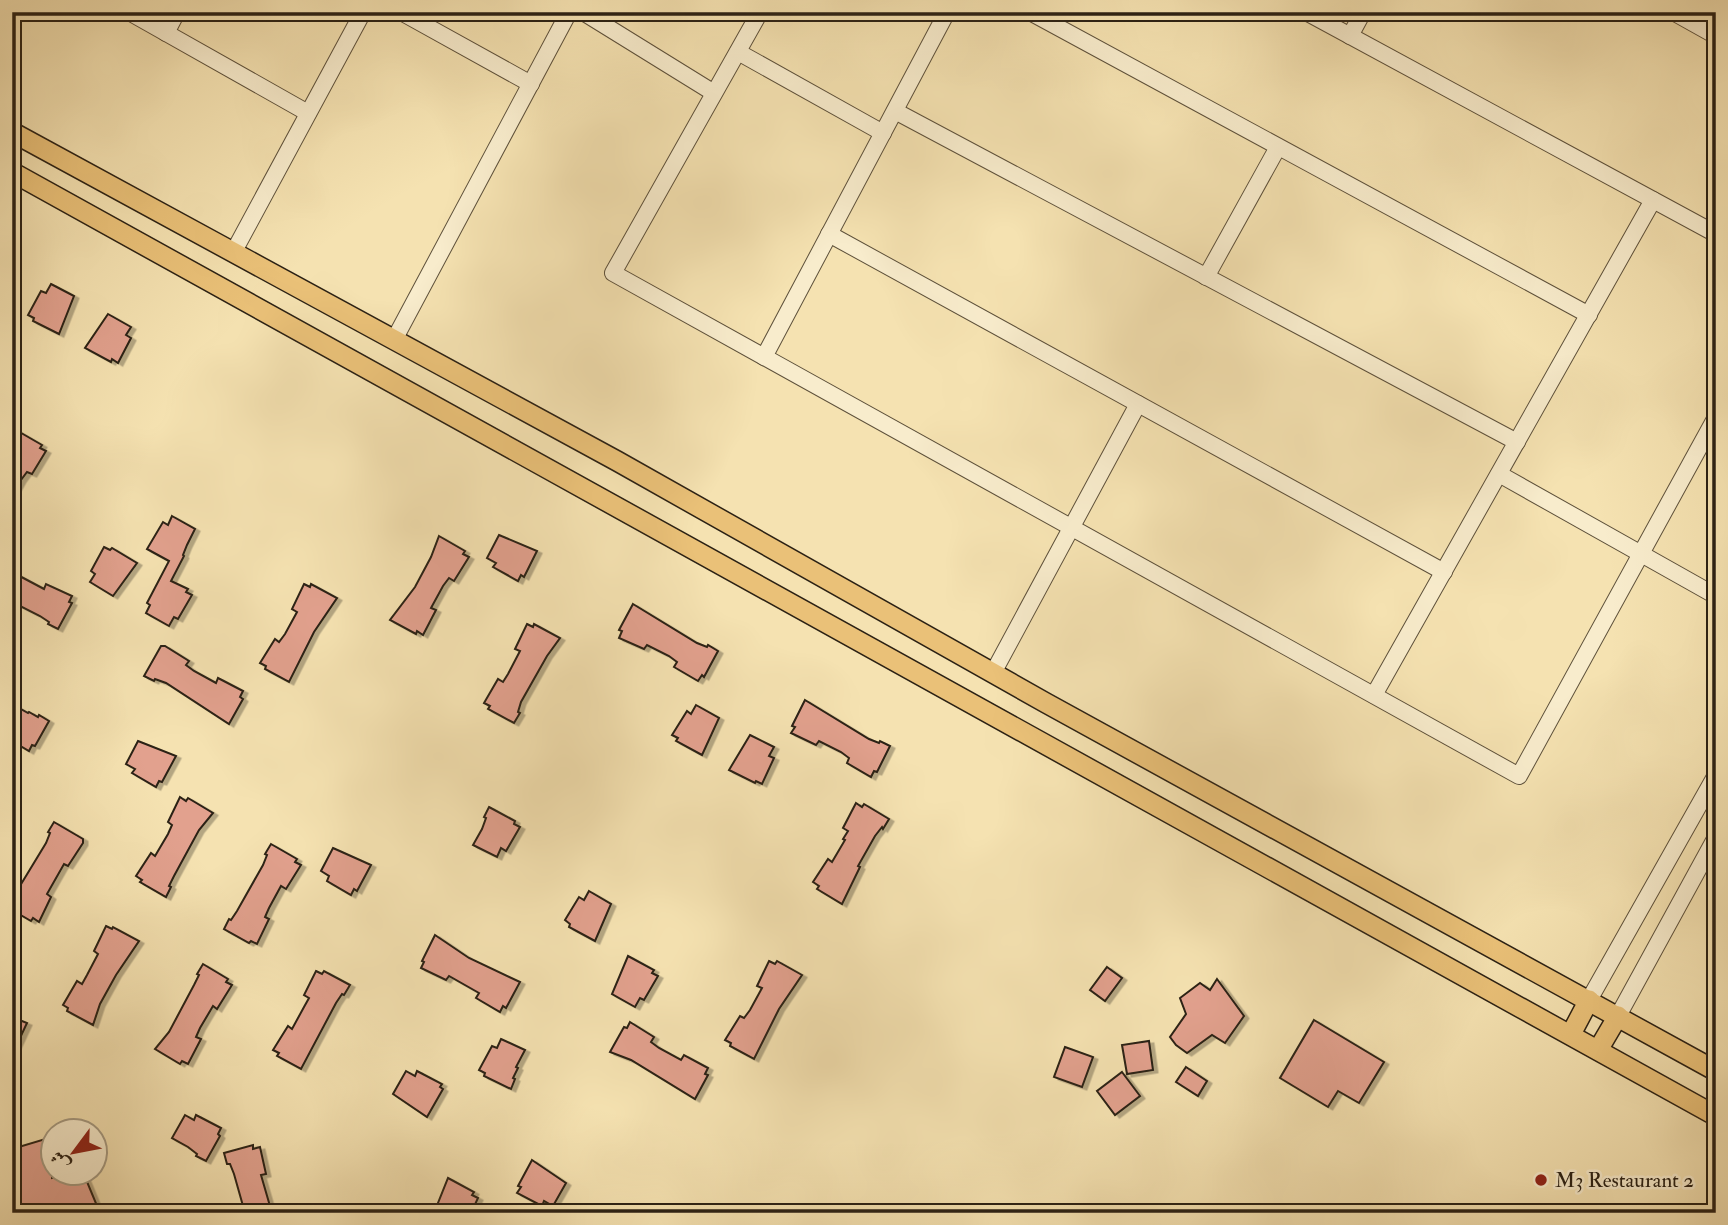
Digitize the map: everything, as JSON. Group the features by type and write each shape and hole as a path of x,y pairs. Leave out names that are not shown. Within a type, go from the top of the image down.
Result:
{"main road":[{"path":"12,132 617,461 993,673 1716,1071"},
{"path":"12,172 1716,1116"},
{"path":"1571,1034 1589,1000"},
{"path":"1598,1050 1618,1016"}],"street":[{"path":"129,12 308,113"},
{"path":"166,33 177,12"},
{"path":"233,253 363,12"},
{"path":"401,12 531,84"},
{"path":"394,340 569,12"},
{"path":"583,12 715,93"},
{"path":"760,12 613,273 1519,776 1716,417"},
{"path":"764,357 947,12"},
{"path":"1030,12 1589,315"},
{"path":"1306,12 1716,234"},
{"path":"1350,36 1363,12"},
{"path":"1673,12 1716,36"},
{"path":"738,52 883,133"},
{"path":"895,111 1517,442"},
{"path":"1206,277 1279,147"},
{"path":"1374,695 1653,200"},
{"path":"830,234 1444,572"},
{"path":"993,673 1138,404"},
{"path":"1499,474 1716,596"},
{"path":"1589,1000 1716,775"},
{"path":"1618,1016 1715,840"}],"building":[{"path":"51,284 74,296 59,334 33,321 34,318 28,315 41,291 46,293"},
{"path":"108,314 131,327 126,335 131,338 118,363 85,348"},
{"path":"16,430 42,445 40,448 46,451 32,474 27,472 12,496 12,438"},
{"path":"172,516 195,529 171,581 188,589 186,592 192,595 178,619 174,617 169,626 146,613 150,605 147,603 169,561 147,549 163,522 168,525"},
{"path":"499,535 537,551 524,577 521,575 518,581 493,567 496,563 487,558"},
{"path":"439,536 465,551 463,554 469,557 454,581 449,578 443,586 431,608 436,610 423,635 417,631 416,634 390,620 415,587"},
{"path":"104,547 110,550 112,548 137,563 113,596 90,582 95,574 91,571"},
{"path":"12,572 44,589 46,584 72,596 69,602 72,603 58,629 12,602"},
{"path":"304,584 310,587 311,584 337,598 314,632 289,682 265,669 266,666 260,663 275,639 279,642 285,634 297,612 292,609"},
{"path":"633,604 697,643 718,651 704,677 702,675 698,681 674,667 677,662 669,656 647,645 644,649 619,638 622,631 619,630"},
{"path":"527,624 533,627 534,624 560,638 521,702 520,713 514,723 488,709 490,706 484,703 498,679 503,682 508,674 520,651 515,649"},
{"path":"161,646 189,661 186,665 194,671 216,683 218,678 243,691 240,697 243,699 229,724 166,683 144,676"},
{"path":"805,700 869,739 890,746 877,772 874,771 871,777 847,763 849,758 841,752 819,741 816,745 791,733"},
{"path":"12,704 49,721 35,746 32,745 29,751 12,741"},
{"path":"696,705 719,718 702,755 676,741 678,738 672,735 687,711 691,714"},
{"path":"750,735 774,747 769,756 774,758 762,784 729,770"},
{"path":"138,741 176,756 162,782 159,781 156,787 132,773 135,769 126,764"},
{"path":"180,797 186,801 188,798 213,813 199,830 169,886 171,887 166,897 140,882 142,880 136,876 151,853 155,856 168,834 172,825 168,822"},
{"path":"856,803 862,807 864,804 889,819 875,836 858,866 860,867 842,904 817,889 819,886 813,882 828,859 832,862 845,840 843,839 848,831 843,828"},
{"path":"489,807 515,821 514,824 520,827 506,851 501,848 497,857 473,845"},
{"path":"54,822 83,839 83,843 68,866 64,864 47,894 51,897 39,922 33,918 31,921 12,910 12,899 46,843"},
{"path":"271,844 297,859 295,862 301,865 286,889 281,886 265,917 269,919 257,944 251,941 249,943 224,929 263,865"},
{"path":"333,848 371,865 357,891 354,889 351,895 327,881 329,876 321,871"},
{"path":"589,891 611,904 595,941 569,927 570,924 565,920 579,897 584,900"},
{"path":"106,926 139,941 100,1004 93,1025 67,1011 68,1008 63,1005 77,981 82,984 87,975 98,954 94,951"},
{"path":"435,935 469,958 520,982 506,1008 503,1006 500,1012 476,998 479,993 449,976 446,980 421,968"},
{"path":"628,956 654,970 652,973 658,976 644,1000 640,998 635,1007 612,994"},
{"path":"769,961 775,964 777,961 802,975 779,1009 754,1059 730,1046 731,1043 725,1040 740,1016 744,1018 750,1010 762,988 757,986"},
{"path":"203,964 228,979 226,982 232,985 217,1009 213,1006 200,1028 196,1037 201,1039 188,1064 182,1061 180,1064 155,1049 169,1032"},
{"path":"1107,967 1122,978 1105,1001 1090,990"},
{"path":"316,971 322,974 324,971 350,985 336,1003 301,1069 277,1056 279,1053 273,1050 288,1026 292,1029 309,998 304,995"},
{"path":"1217,979 1244,1016 1225,1043 1212,1035 1187,1053 1170,1037 1186,1014 1180,998 1200,983 1210,990"},
{"path":"12,1017 27,1023 12,1055"},
{"path":"1314,1020 1384,1062 1359,1103 1338,1091 1328,1107 1280,1078"},
{"path":"630,1022 654,1037 651,1042 659,1048 681,1060 684,1055 708,1068 705,1074 708,1075 695,1099 631,1060 610,1052 624,1027 627,1028"},
{"path":"501,1039 525,1050 516,1067 518,1068 511,1089 484,1076 485,1073 479,1070 492,1046 497,1048"},
{"path":"1149,1041 1153,1070 1127,1074 1122,1045"},
{"path":"1065,1047 1093,1057 1082,1087 1054,1077"},
{"path":"1186,1067 1207,1081 1198,1096 1176,1082"},
{"path":"406,1071 415,1076 417,1071 442,1084 440,1087 443,1089 427,1117 393,1094"},
{"path":"1122,1072 1140,1096 1115,1115 1097,1091"},
{"path":"185,1115 194,1120 196,1115 221,1128 218,1134 220,1136 206,1161 172,1138"},
{"path":"38,1141 38,1186 89,1186 100,1213 12,1213 12,1149"},
{"path":"253,1145 253,1149 260,1147 266,1174 261,1175 272,1213 245,1213 234,1174 230,1164 227,1164 224,1153"},
{"path":"532,1160 566,1183 553,1206 544,1201 542,1206 517,1193"},
{"path":"448,1178 474,1192 472,1195 478,1198 472,1211 467,1208 464,1213 434,1213"}],"place":[{"name":"M3 Restaurant 2","path":"1541,1180"}]}
